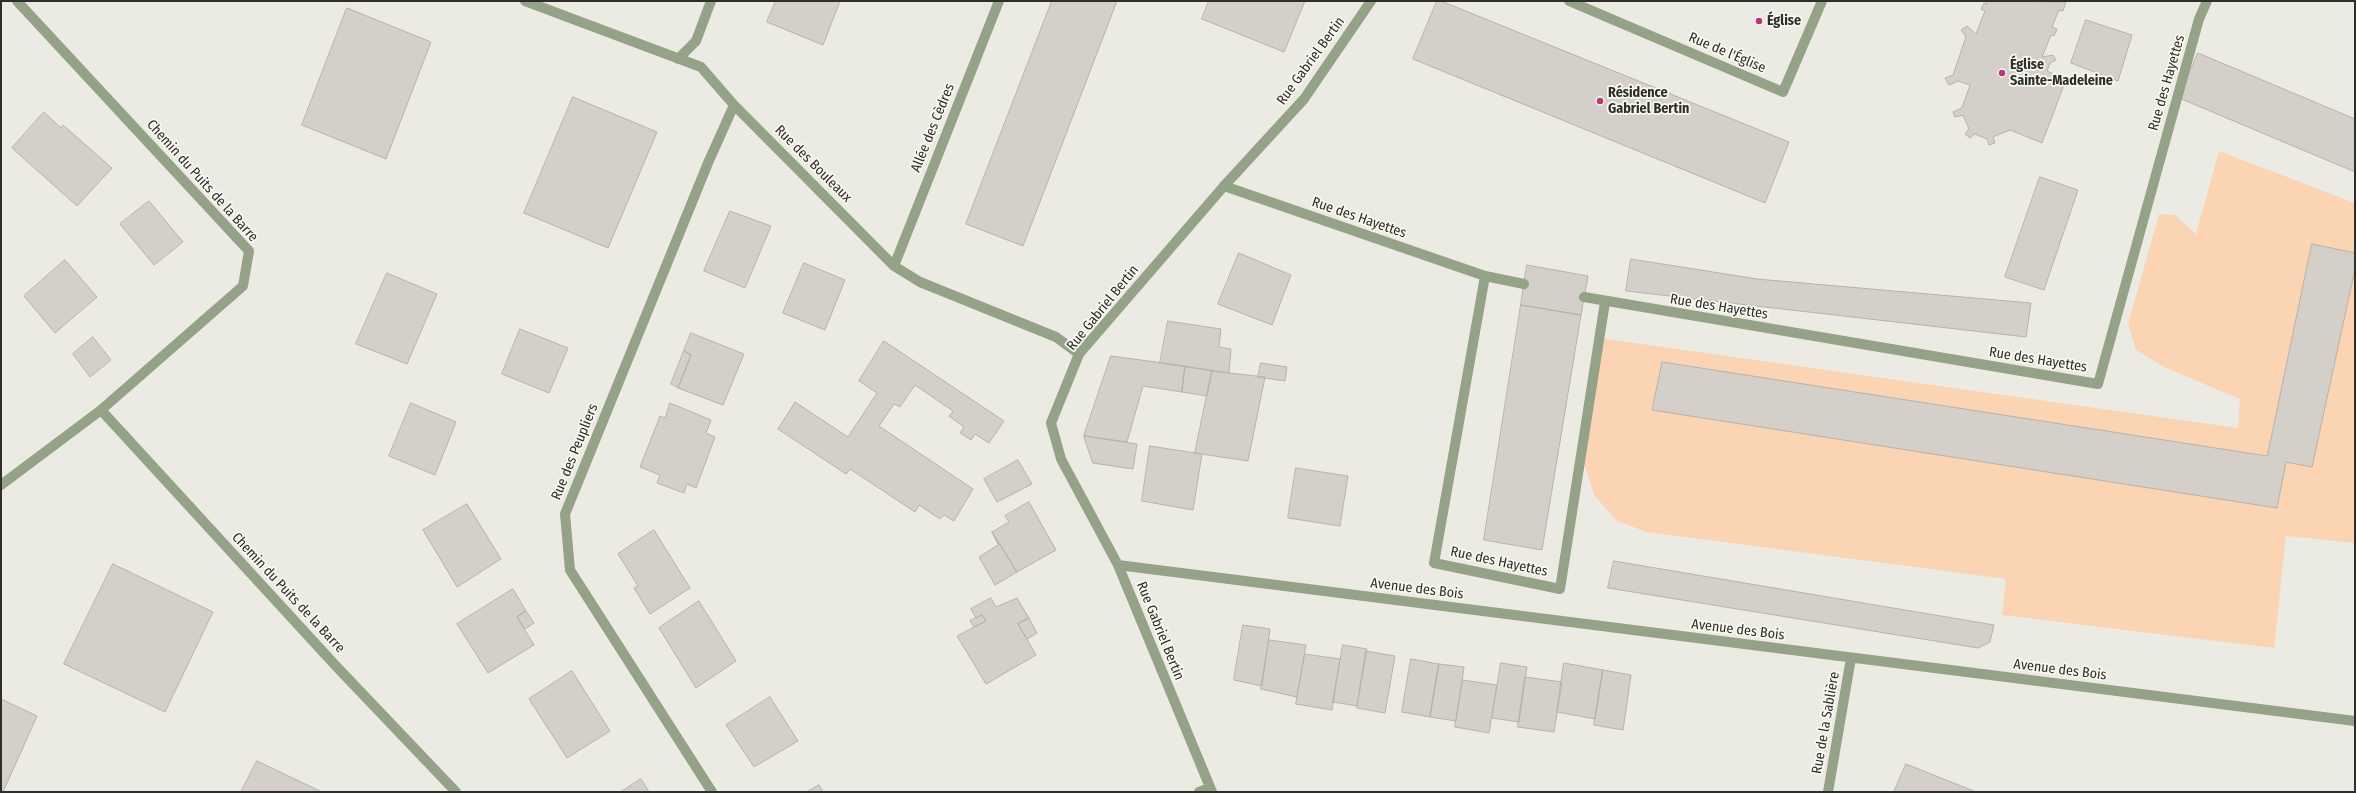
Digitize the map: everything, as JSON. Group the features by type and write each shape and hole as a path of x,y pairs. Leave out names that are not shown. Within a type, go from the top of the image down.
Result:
{"street":[{"name":"Chemin du Puits de la Barre","path":"1,485 101,410 243,286 249,251 18,1"},
{"name":"Rue des Bouleaux","path":"525,1 701,67 734,105 894,266 920,282 1056,337 1079,354"},
{"path":"678,59 696,41 711,1"},
{"name":"Allée des Cèdres","path":"894,266 999,1"},
{"name":"Rue Gabriel Bertin","path":"1211,790 1118,565 1061,459 1051,423 1079,354 1224,186 1304,99 1371,1"},
{"name":"Rue de l'Église","path":"1570,1 1782,92 1822,1"},
{"name":"Rue des Hayettes","path":"1584,298 2098,384 2199,19 2207,1"},
{"name":"Rue des Peupliers","path":"712,792 570,570 565,514 708,163 734,105"},
{"name":"Rue des Hayettes","path":"1224,186 1485,276 1524,284"},
{"name":"Rue des Hayettes","path":"1485,276 1434,564 1560,589 1605,302"},
{"name":"Chemin du Puits de la Barre","path":"101,410 335,665 456,792"},
{"name":"Avenue des Bois","path":"1118,565 2355,721"},
{"name":"Rue de la Sablière","path":"1828,792 1851,658"},
{"path":"1199,792 1211,790"}],"shaded area":[{"path":"2219,151 2355,203 2355,543 2286,536 2274,648 2002,615 2006,579 1647,532 1617,521 1594,495 1581,453 1599,338 2238,428 2240,399 2166,368 2136,350 2128,324 2159,214 2175,215 2196,234"}],"building":[{"path":"776,1 840,1 823,45 767,22"},
{"path":"1052,1 1117,1 1023,246 966,224"},
{"path":"1209,1 1305,1 1284,52 1202,19"},
{"name":"Résidence Gabriel Bertin","path":"1437,1 1441,1 1789,142 1765,203 1413,59"},
{"name":"Église Sainte-Madeleine","path":"1987,1 2066,2 2063,11 2059,10 2052,27 2057,29 2054,36 2051,35 2042,57 2053,55 2056,60 2050,63 2047,71 2058,76 2064,85 2042,143 2010,130 1993,137 1995,143 1989,145 1987,139 1975,134 1970,138 1965,134 1969,129 1963,115 1955,117 1953,112 1962,108 1970,85 1958,81 1949,85 1945,78 1953,75 1966,37 1961,30 1967,26 1976,34 1985,11 1981,9"},
{"path":"347,8 431,42 386,159 302,125"},
{"path":"2086,20 2132,35 2118,81 2071,63"},
{"path":"2198,53 2355,119 2355,172 2179,98"},
{"path":"573,97 657,132 608,248 524,213"},
{"path":"44,112 61,128 63,125 112,168 77,206 12,148"},
{"path":"2040,177 2078,190 2044,290 2005,277"},
{"path":"149,201 183,242 154,265 120,224"},
{"path":"730,211 771,226 745,288 704,271"},
{"path":"2312,244 2355,253 2355,269 2312,467 2286,462 2277,508 1652,410 1662,362 2267,456"},
{"path":"1239,253 1291,275 1272,325 1218,304"},
{"path":"1631,259 1757,279 2031,303 2026,337 1626,291"},
{"path":"65,260 97,297 55,333 24,296"},
{"path":"804,263 845,280 825,330 783,313"},
{"path":"1527,265 1588,276 1581,315 1521,305"},
{"path":"387,273 437,294 407,364 356,344"},
{"path":"1521,305 1581,315 1542,550 1484,540"},
{"path":"1168,321 1221,329 1219,347 1231,349 1229,373 1160,363"},
{"path":"520,329 568,348 549,393 502,374"},
{"path":"691,333 744,354 723,405 678,388 691,355 684,351"},
{"path":"93,337 111,360 90,377 73,354"},
{"path":"884,341 1004,421 989,443 975,434 971,440 960,433 964,427 949,416 953,411 915,385 900,407 894,404 879,426 973,489 954,521 944,515 940,519 919,505 915,512 850,469 846,474 778,429 795,402 848,437 877,393 859,381"},
{"path":"684,351 691,355 678,388 671,384"},
{"path":"1111,356 1185,366 1182,392 1143,386 1127,442 1084,436"},
{"path":"1261,363 1287,367 1285,381 1258,377"},
{"path":"1185,366 1212,371 1207,396 1182,392"},
{"path":"1212,371 1265,377 1248,461 1195,453"},
{"path":"411,403 456,422 435,475 389,456"},
{"path":"670,403 711,420 706,433 715,437 696,488 687,484 684,493 657,483 660,475 640,467 660,416 665,418"},
{"path":"1084,436 1137,444 1133,469 1093,463"},
{"path":"1150,446 1202,454 1193,510 1142,501"},
{"path":"1018,460 1032,484 997,502 984,479"},
{"path":"1296,468 1348,476 1340,526 1288,518"},
{"path":"1029,502 1056,550 1017,572 992,532 1009,522 1005,516"},
{"path":"467,504 501,559 457,587 423,530"},
{"path":"654,530 690,588 650,614 634,588 638,586 618,554"},
{"path":"992,532 1017,572 995,585 979,557 998,545"},
{"path":"1614,561 1994,625 1990,642 1978,648 1608,588"},
{"path":"113,564 213,612 165,712 64,664"},
{"path":"513,589 526,611 517,617 534,645 488,673 457,624"},
{"path":"991,598 996,607 1017,598 1029,618 1018,624 1036,655 986,684 957,636 986,621 982,615 976,618 971,609"},
{"path":"699,601 736,661 696,688 659,628"},
{"path":"526,611 534,623 525,629 517,617"},
{"path":"982,615 986,621 974,627 970,621"},
{"path":"1029,618 1037,633 1027,639 1018,624"},
{"path":"1243,625 1270,629 1262,686 1234,680"},
{"path":"1269,640 1306,645 1297,697 1261,689"},
{"path":"1343,645 1367,649 1357,706 1333,702"},
{"path":"1366,651 1395,656 1385,713 1357,708"},
{"path":"1305,654 1340,659 1332,710 1296,704"},
{"path":"1411,659 1439,664 1430,717 1402,712"},
{"path":"1501,663 1527,667 1519,722 1492,718"},
{"path":"1564,663 1603,670 1595,719 1557,712"},
{"path":"1439,664 1464,667 1456,721 1430,717"},
{"path":"1603,670 1631,675 1623,730 1594,725"},
{"path":"572,671 610,731 567,758 529,699"},
{"path":"1525,677 1562,682 1554,732 1518,727"},
{"path":"1463,680 1497,685 1489,733 1455,727"},
{"path":"770,697 798,741 754,767 726,725"},
{"path":"1,699 37,716 3,792 1,792"},
{"path":"257,761 322,792 241,792"},
{"path":"1906,764 1976,792 1894,792"},
{"path":"641,779 649,792 621,792"},
{"path":"819,785 823,792 807,792"}],"place":[{"name":"Église","path":"1759,21"},
{"name":"Église Sainte-Madeleine","path":"2002,73"},
{"name":"Résidence Gabriel Bertin","path":"1600,101"}]}
